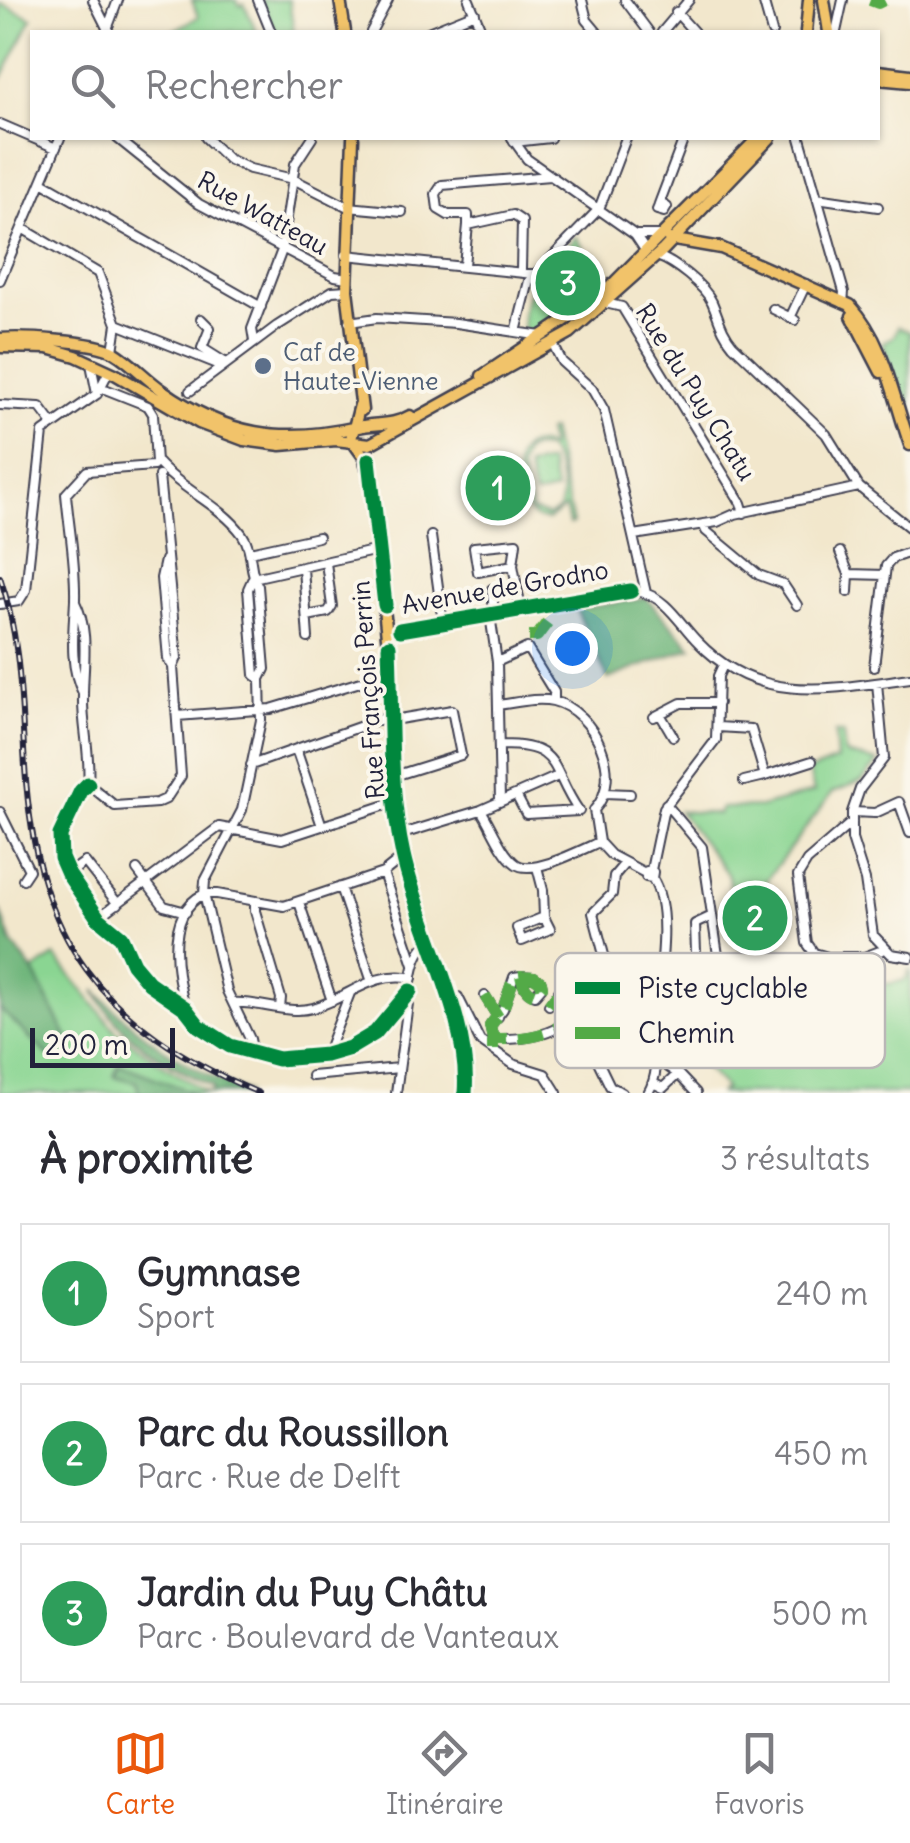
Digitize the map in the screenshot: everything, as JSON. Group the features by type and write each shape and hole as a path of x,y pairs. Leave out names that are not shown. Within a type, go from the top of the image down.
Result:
{"main road":[{"path":"340,0 345,30"},
{"path":"806,30 809,0"},
{"path":"828,3 832,30"},
{"path":"880,71 910,74"},
{"path":"880,79 910,82"},
{"name":"Rue François Perrin","path":"353,140 346,255 348,322 360,405 376,432 368,466 388,632 395,802 403,857 464,1052 462,1093"},
{"path":"0,339 26,338 97,347 199,423 244,440 281,445 336,440 363,445 376,441 605,303 756,140"},
{"path":"665,237 684,226 768,140"},
{"path":"684,226 698,242"},
{"path":"665,237 698,242 850,305 866,322 878,345 910,445"},
{"path":"0,348 48,348 91,361 112,361 222,425 258,434 291,437 352,429 403,420 541,344 650,253"},
{"path":"842,303 872,343 878,345"},
{"path":"859,326 892,395"},
{"path":"91,361 97,347"},
{"name":"Rue François Perrin","path":"360,405 352,429 354,444 368,466"}],"street":[{"path":"92,0 106,30"},
{"path":"108,30 118,0"},
{"path":"258,0 271,30"},
{"path":"372,30 388,0"},
{"path":"469,0 481,30"},
{"path":"582,0 587,20 596,30"},
{"path":"625,0 648,30"},
{"path":"663,30 689,0"},
{"path":"763,0 771,30"},
{"path":"833,30 843,0"},
{"path":"676,12 692,30"},
{"path":"433,30 476,13"},
{"path":"0,124 30,137"},
{"path":"37,140 56,148"},
{"path":"0,280 59,140"},
{"name":"Rue Watteau","path":"119,140 199,204 347,284"},
{"path":"208,140 228,160 293,179 348,207 402,212"},
{"path":"254,341 251,333 282,248 296,164 311,140"},
{"path":"513,140 527,159 636,234 650,253 668,261 707,294 724,335 826,434 858,486 910,528"},
{"path":"516,332 534,274 599,208 625,140"},
{"path":"659,204 683,140"},
{"path":"801,140 844,292 842,303"},
{"path":"464,265 468,216 448,215 438,209 436,194 442,186 550,176"},
{"path":"42,182 261,308"},
{"path":"817,198 878,207"},
{"path":"468,225 519,216 521,270"},
{"path":"0,604 19,602 26,590 38,447 43,432 99,391 112,361 117,324 103,282 92,267 22,228"},
{"path":"636,234 665,237"},
{"path":"346,255 534,274"},
{"path":"190,391 254,341 347,284"},
{"path":"773,309 792,319 806,284"},
{"name":"Rue du Puy Chatu","path":"605,303 622,307 743,509"},
{"path":"348,322 377,318 516,332 541,344 592,389 601,403 646,593 661,601 699,644 727,667 768,685 792,690 910,678"},
{"path":"202,320 210,328 202,347 223,364"},
{"path":"97,347 117,324"},
{"path":"117,324 223,364"},
{"path":"516,332 541,344"},
{"path":"91,361 99,391"},
{"path":"99,391 148,406 153,414 156,464 163,474 238,530 250,552 253,578 248,589 255,675 260,679 260,711 242,810 205,881 204,894 232,1003 253,1054"},
{"path":"0,405 40,407 52,423"},
{"path":"156,464 87,471 66,494 75,602 71,620 76,681 82,693 88,784 114,806 166,799 181,776 161,578 166,560 163,474"},
{"path":"634,535 702,524 743,509 858,486"},
{"path":"702,524 759,575 783,584 797,606"},
{"path":"431,536 443,622"},
{"path":"250,552 318,538"},
{"path":"514,566 478,572 474,548 516,543 514,566 521,610"},
{"path":"253,578 378,550"},
{"path":"840,552 849,574 848,592"},
{"path":"874,667 885,574 890,560 910,552"},
{"path":"307,616 328,612 332,606 326,563"},
{"path":"302,568 308,638"},
{"path":"849,574 885,574"},
{"path":"492,589 500,801"},
{"name":"Avenue de Grodno","path":"388,632 631,591 646,593"},
{"path":"529,636 527,648 554,692 554,701"},
{"path":"497,662 527,648"},
{"path":"649,874 666,804 712,749 718,727 718,680 727,667"},
{"path":"176,716 260,711 390,673"},
{"path":"877,683 884,758 860,789 852,817 852,838 865,880 872,935 885,949 910,957"},
{"path":"498,705 554,701 576,712 594,732 603,750 606,771 604,793 594,810 599,842 625,863 649,874 656,885 662,928 660,953"},
{"path":"673,736 657,715 681,703 718,703"},
{"path":"251,764 393,717 452,710 461,755 394,776"},
{"path":"718,727 751,729 764,776"},
{"path":"499,745 534,747 550,756 580,811"},
{"path":"296,750 322,826"},
{"path":"744,781 812,761"},
{"path":"399,835 482,810 558,776"},
{"path":"88,784 60,835 61,858 68,874 98,918 121,937 133,964 149,983 185,1008 212,1035 253,1054 278,1059 326,1056 375,1034 410,991"},
{"path":"604,793 630,794"},
{"path":"516,795 526,814 594,810"},
{"path":"98,918 219,827 282,839 395,802"},
{"path":"814,953 807,943 798,876 807,861 852,817 875,813 899,802 910,834"},
{"path":"666,804 702,847 718,953"},
{"path":"482,810 511,860 524,868 537,867 599,842"},
{"path":"0,812 28,870 23,879"},
{"path":"185,1008 175,952 186,912 194,899 204,894 284,906 382,873 403,857"},
{"path":"68,874 86,862 118,904"},
{"path":"603,953 592,913 612,894 614,876 625,863"},
{"path":"537,867 544,890 544,916"},
{"path":"137,870 164,906 186,912"},
{"path":"382,873 414,965"},
{"path":"340,888 372,979"},
{"path":"256,901 255,911 281,998 280,1008"},
{"path":"299,902 332,1001"},
{"path":"696,953 695,924 712,916"},
{"path":"396,1093 414,965 429,942"},
{"path":"874,953 885,949"},
{"path":"493,1044 490,1026 498,1017 514,977 521,976"},
{"path":"232,1003 300,1010 332,1001 372,979 412,978"},
{"path":"326,1056 350,993"},
{"path":"485,996 498,1017"},
{"path":"448,997 458,997 476,1037 493,1044 512,1064 546,1074 557,1093"},
{"path":"549,1004 555,997"},
{"path":"493,1044 539,1037 555,1029"},
{"path":"312,1076 400,1068"},
{"path":"601,1068 610,1086 622,1093"},
{"path":"648,1093 655,1068"},
{"path":"671,1068 696,1093"},
{"path":"653,1083 662,1088 678,1074"}],"green space":[{"path":"192,0 236,0 240,6 244,4 256,30 175,30 198,17"},
{"path":"261,0 289,0 294,30 274,30"},
{"path":"0,3 32,18 1,80 0,80"},
{"path":"576,237 605,282 533,332 524,330 523,316 530,290"},
{"path":"898,327 910,332 910,431 883,343 894,336"},
{"path":"551,430 573,523 569,524 565,508 548,520 536,518 521,497 518,458 524,449 534,445 550,447 547,431","holes":["546,449 561,487 558,511 548,516 532,511 520,467 525,451"]},
{"path":"549,462 556,491 534,496 527,467"},
{"path":"646,598 692,647 608,679 576,609"},
{"path":"835,733 843,733 845,754 878,762 862,781 833,792 766,880 781,953 741,953 728,875 679,811 718,814 721,808 761,807 814,792 809,771 837,760"},
{"path":"0,909 12,943 33,971 72,1047 52,1059 0,1009"},
{"path":"55,956 116,1031 208,1093 0,1093 0,1009 52,1059 72,1047 33,971"},
{"path":"910,969 910,1093 720,1093 725,1088 705,1068 885,1068 885,984 905,980"},
{"path":"95,990 166,1050 205,1074 248,1093 210,1093 213,1087 162,1059 130,1035 104,1007"},
{"path":"119,1064 199,1093 139,1093 136,1082 114,1076"}],"railway":[{"path":"0,577 16,647 32,828 44,882 62,929 86,970 118,1006 157,1038 204,1067 259,1093"}],"marked path":[{"path":"870,0 884,0"},
{"path":"529,636 537,636 549,620 546,606"},
{"path":"493,1039 490,1026 503,1009 514,977 521,976 532,994 542,987 534,977 521,976"},
{"path":"485,996 498,1017"},
{"path":"549,1005 555,997"},
{"path":"493,1050 493,1039 523,1038 555,1029"}],"cycle path":[{"path":"369,460 385,605"},
{"path":"400,630 631,591"},
{"path":"389,646 398,830 460,1035 465,1093"},
{"path":"88,784 60,835 61,858 68,874 98,918 121,937 133,964 149,983 185,1008 199,1026 230,1046 278,1059 326,1055 350,1048 375,1033 410,991"}],"place":[{"name":"Jardin du Puy Châtu","path":"568,283"},
{"name":"Caf de Haute-Vienne","path":"263,366"},
{"name":"Gymnase","path":"498,488"},
{"name":"Parc du Roussillon","path":"755,918"}]}
